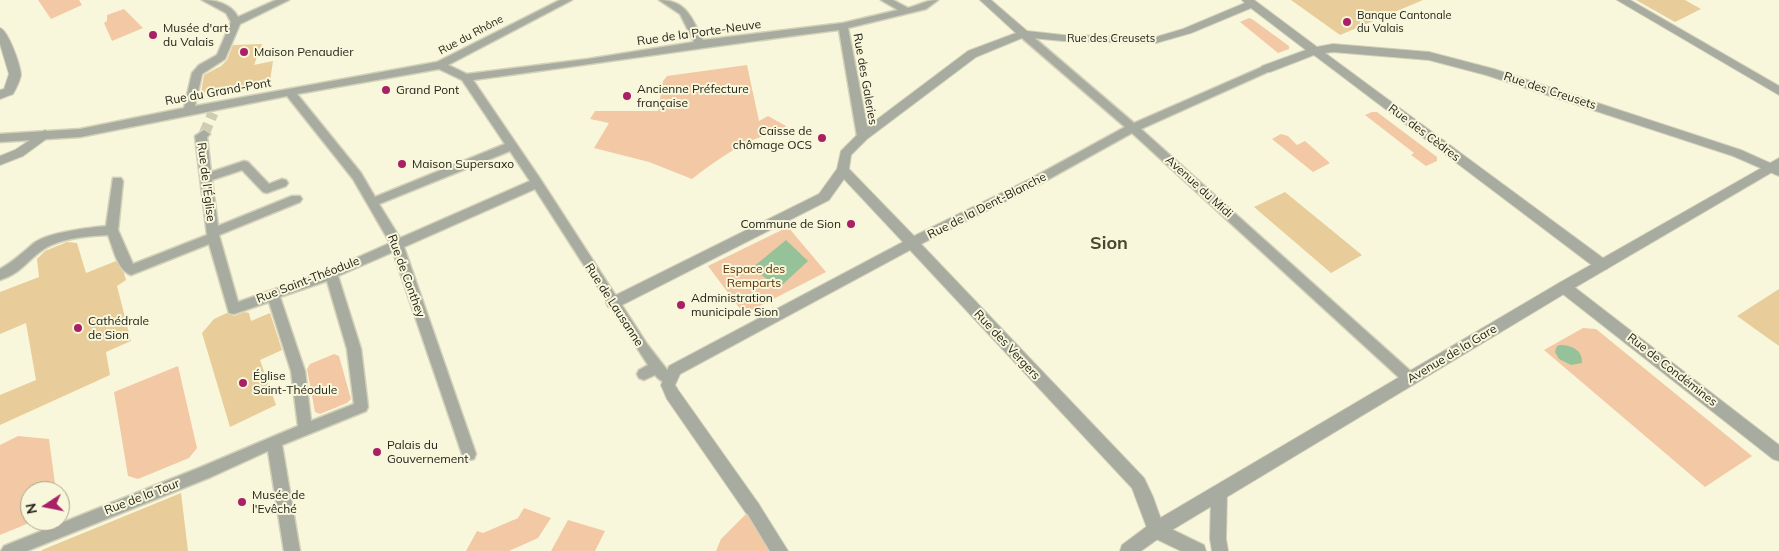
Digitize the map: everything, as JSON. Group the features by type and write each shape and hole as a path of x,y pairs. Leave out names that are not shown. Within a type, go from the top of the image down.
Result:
{"street":[{"path":"207,0 230,11 236,22"},
{"path":"189,110 197,73 203,67 221,57 236,22 284,0"},
{"name":"Rue du Rhône","path":"440,65 567,0"},
{"path":"664,0 684,12 700,44"},
{"path":"886,0 905,10"},
{"name":"Rue de la Porte-Neuve","path":"466,78 588,62 700,44 843,26 922,7 934,0"},
{"name":"Avenue du Midi","path":"985,0 1134,128 1410,379"},
{"path":"1622,0 1779,91"},
{"name":"Rue des Creusets","path":"1025,36 1156,40 1187,31 1250,2"},
{"name":"Rue des Cèdres","path":"1250,2 1602,265"},
{"name":"Rue des Galeries","path":"843,26 863,136"},
{"path":"0,31 8,49 15,74 9,91 0,94"},
{"path":"613,303 824,197 843,170 845,154 863,136 972,54 1025,36"},
{"name":"Rue des Creusets","path":"1314,50 1333,48 1382,51 1429,56 1455,62 1592,104 1776,168"},
{"name":"Rue de la Dent-Blanche","path":"670,378 674,370 687,362 912,243 1036,181 1134,128 1266,69 1314,50"},
{"name":"Rue de Lausanne","path":"440,65 466,78 537,183 656,367 663,375 670,378"},
{"name":"Rue du Grand-Pont","path":"0,138 80,133 112,128 189,110 215,109 440,65"},
{"name":"Rue de Conthey","path":"290,93 357,176 397,244 468,454"},
{"path":"0,161 19,153 45,134"},
{"name":"Rue de l'Église","path":"204,134 201,136 213,235 296,199"},
{"path":"373,202 512,146"},
{"path":"206,178 244,165 267,189 282,183"},
{"name":"Avenue de la Gare","path":"1128,551 1156,530 1564,287 1776,168"},
{"name":"Rue des Vergers","path":"843,170 1138,483 1145,497 1156,530"},
{"path":"117,180 112,230 125,263 131,270 213,235"},
{"name":"Rue Saint-Théodule","path":"213,235 234,309 331,274 537,183"},
{"path":"0,275 20,264 40,245 76,233 112,230"},
{"name":"Rue de la Tour","path":"9,551 361,407 354,349 331,274"},
{"name":"Rue de Condémines","path":"1564,287 1779,454"},
{"path":"273,294 298,370 305,430"},
{"path":"644,374 656,367"},
{"path":"670,378 668,385 672,394 780,551"},
{"path":"274,442 292,551"},
{"path":"1219,493 1218,539 1220,551"},
{"path":"1156,530 1198,551"}],"green space":[{"path":"38,0 79,0 82,5 51,19"},
{"path":"124,9 143,28 112,41 104,23 107,21 107,15"},
{"path":"1249,18 1289,46 1289,49 1278,53 1240,22"},
{"path":"747,65 759,121 768,116 786,126 777,135 768,135 745,143 692,179 649,162 594,148 609,123 590,119 595,111 658,111 663,81 667,76"},
{"path":"1377,112 1437,157 1437,161 1426,166 1411,155 1414,153 1365,115"},
{"path":"1281,134 1288,136 1297,145 1305,141 1330,163 1313,172 1272,139"},
{"name":"Espace des Remparts","path":"788,227 826,272 744,314 708,266"},
{"path":"1583,328 1596,329 1752,456 1705,487 1544,350"},
{"path":"334,354 339,356 351,399 347,403 320,414 315,412 307,369 310,364"},
{"path":"178,366 197,448 189,458 138,479 128,476 114,392"},
{"path":"18,436 49,439 55,481 20,481 20,527 0,535 0,445"},
{"path":"524,508 551,518 538,538 509,551 466,551 477,531 483,533 518,518"},
{"path":"752,508 780,551 716,551 721,539"},
{"path":"568,520 605,531 595,551 551,551"}],"shaded area":[{"path":"786,240 808,261 779,288 752,268"},
{"path":"1557,346 1576,349 1581,355 1582,363 1571,365 1559,359 1555,352"}],"building":[{"name":"Banque Cantonale du Valais","path":"1291,0 1423,0 1340,35"},
{"path":"1636,0 1685,0 1701,9 1675,22"},
{"path":"262,44 254,65 273,61 270,81 201,93 204,75 221,66 227,60 233,45"},
{"path":"1285,192 1362,255 1331,273 1254,207"},
{"name":"Cathédrale de Sion","path":"67,242 77,243 86,273 116,261 124,273 126,280 117,286 131,341 106,352 110,375 0,425 0,395 36,380 26,323 0,334 0,292 39,277 37,259 45,251"},
{"path":"1779,289 1779,346 1737,316"},
{"name":"Église Saint-Théodule","path":"245,312 249,313 251,321 270,313 282,350 260,360 276,405 230,427 202,333 214,319 227,313 234,316"},
{"path":"181,493 188,551 42,551 42,550"}],"tunnel":[{"path":"204,134 213,113"}],"place":[{"name":"Banque Cantonale du Valais","path":"1347,22"},
{"name":"Musée d'art du Valais","path":"153,35"},
{"name":"Maison Penaudier","path":"244,52"},
{"name":"Grand Pont","path":"386,90"},
{"name":"Ancienne Préfecture française","path":"627,96"},
{"name":"Caisse de chômage OCS","path":"822,138"},
{"name":"Maison Supersaxo","path":"402,164"},
{"name":"Commune de Sion","path":"851,224"},
{"name":"Administration municipale Sion","path":"681,305"},
{"name":"Cathédrale de Sion","path":"78,328"},
{"name":"Église Saint-Théodule","path":"243,383"},
{"name":"Palais du Gouvernement","path":"377,452"},
{"name":"Musée de l'Evêché","path":"242,502"}],"district":[{"name":"Sion","path":"1109,244"}]}
